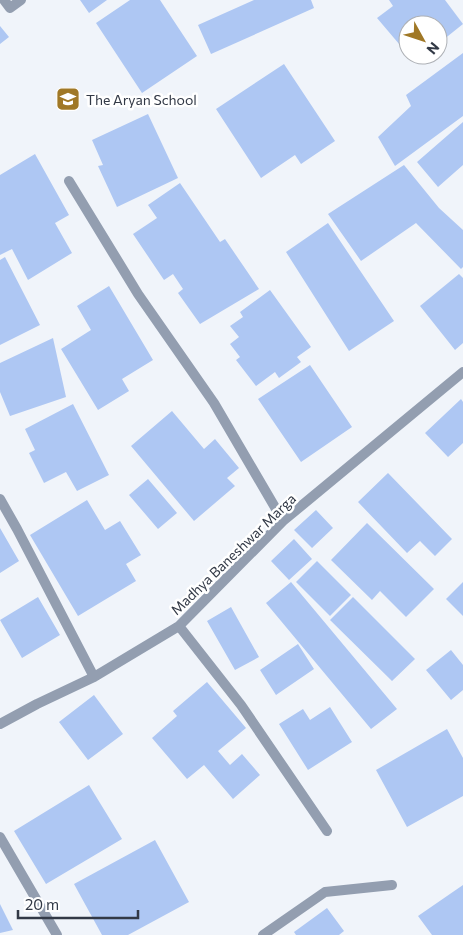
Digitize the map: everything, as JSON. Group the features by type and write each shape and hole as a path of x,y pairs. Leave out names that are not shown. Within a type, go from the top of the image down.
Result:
{"street":[{"path":"4,0 10,8 21,0"},
{"path":"69,180 138,294 214,403 283,521"},
{"name":"Madhya Baneshwar Marga","path":"0,724 94,677 179,626 283,521 463,372"},
{"path":"0,499 94,677"},
{"path":"179,626 241,705 327,830"},
{"path":"0,838 57,935"},
{"path":"263,935 326,892 392,885"}],"building":[{"path":"80,0 107,0 89,13"},
{"path":"130,0 160,0 197,56 142,93 96,23"},
{"path":"254,0 311,0 314,8 211,54 198,25"},
{"path":"389,0 445,0 463,24 448,36 448,15 398,15 398,43 377,18 393,6"},
{"path":"0,26 9,37 0,44"},
{"path":"463,53 463,116 395,166 378,137 411,106 406,95"},
{"path":"284,64 335,141 301,164 295,155 261,178 216,109"},
{"path":"148,114 178,178 117,207 98,166 103,165 92,140"},
{"path":"463,122 463,165 438,187 417,162"},
{"path":"35,154 69,215 55,223 72,253 28,280 12,249 0,255 0,175"},
{"path":"404,165 439,208 463,230 463,267 461,269 416,223 361,261 328,214"},
{"path":"180,183 220,242 225,239 259,289 200,324 178,293 183,289 173,274 164,280 133,234 157,218 148,205"},
{"path":"328,223 394,321 349,351 286,252"},
{"path":"5,257 40,325 0,345 0,260"},
{"path":"459,274 463,278 463,343 455,350 420,306"},
{"path":"109,286 153,360 122,379 129,391 98,410 61,349 91,330 77,306"},
{"path":"270,290 311,347 297,357 301,362 279,378 275,372 256,386 236,360 240,357 230,344 239,337 230,326 243,317 240,312"},
{"path":"53,338 66,397 10,416 0,392 0,363"},
{"path":"310,365 352,427 301,462 258,399"},
{"path":"461,399 463,402 463,443 448,457 425,433"},
{"path":"73,404 109,475 77,491 66,472 44,483 29,453 35,450 25,429"},
{"path":"172,411 204,449 215,439 239,468 227,478 235,486 194,521 131,446"},
{"path":"388,473 452,539 435,556 420,541 407,553 358,502"},
{"path":"148,479 177,513 158,529 129,495"},
{"path":"87,500 105,530 120,521 141,555 126,564 136,581 78,616 30,535"},
{"path":"316,510 333,528 312,548 294,530"},
{"path":"367,523 434,589 406,617 380,591 372,600 331,560"},
{"path":"0,528 19,561 0,573"},
{"path":"294,539 312,559 289,580 271,561"},
{"path":"317,561 351,595 330,616 296,582"},
{"path":"291,582 397,709 371,729 266,603"},
{"path":"463,582 463,616 446,599"},
{"path":"38,597 60,635 22,658 0,620"},
{"path":"353,597 415,659 392,681 330,620"},
{"path":"231,607 259,657 235,670 207,621"},
{"path":"298,644 314,669 276,695 260,670"},
{"path":"451,650 463,665 463,690 451,700 426,670"},
{"path":"207,682 246,728 218,751 230,765 242,754 260,775 233,799 204,765 187,779 152,738 177,716 173,711"},
{"path":"94,695 123,734 88,760 59,722"},
{"path":"330,707 352,742 308,770 279,724 303,709 310,720"},
{"path":"447,729 463,758 463,796 407,827 376,770"},
{"path":"89,785 122,839 46,884 14,831"},
{"path":"155,840 189,902 128,935 102,935 74,884"},
{"path":"463,885 463,935 432,935 418,916"},
{"path":"0,904 13,930 0,933"},
{"path":"327,908 344,931 339,935 296,935 294,932"}],"place":[{"name":"The Aryan School","path":"68,99"}]}
